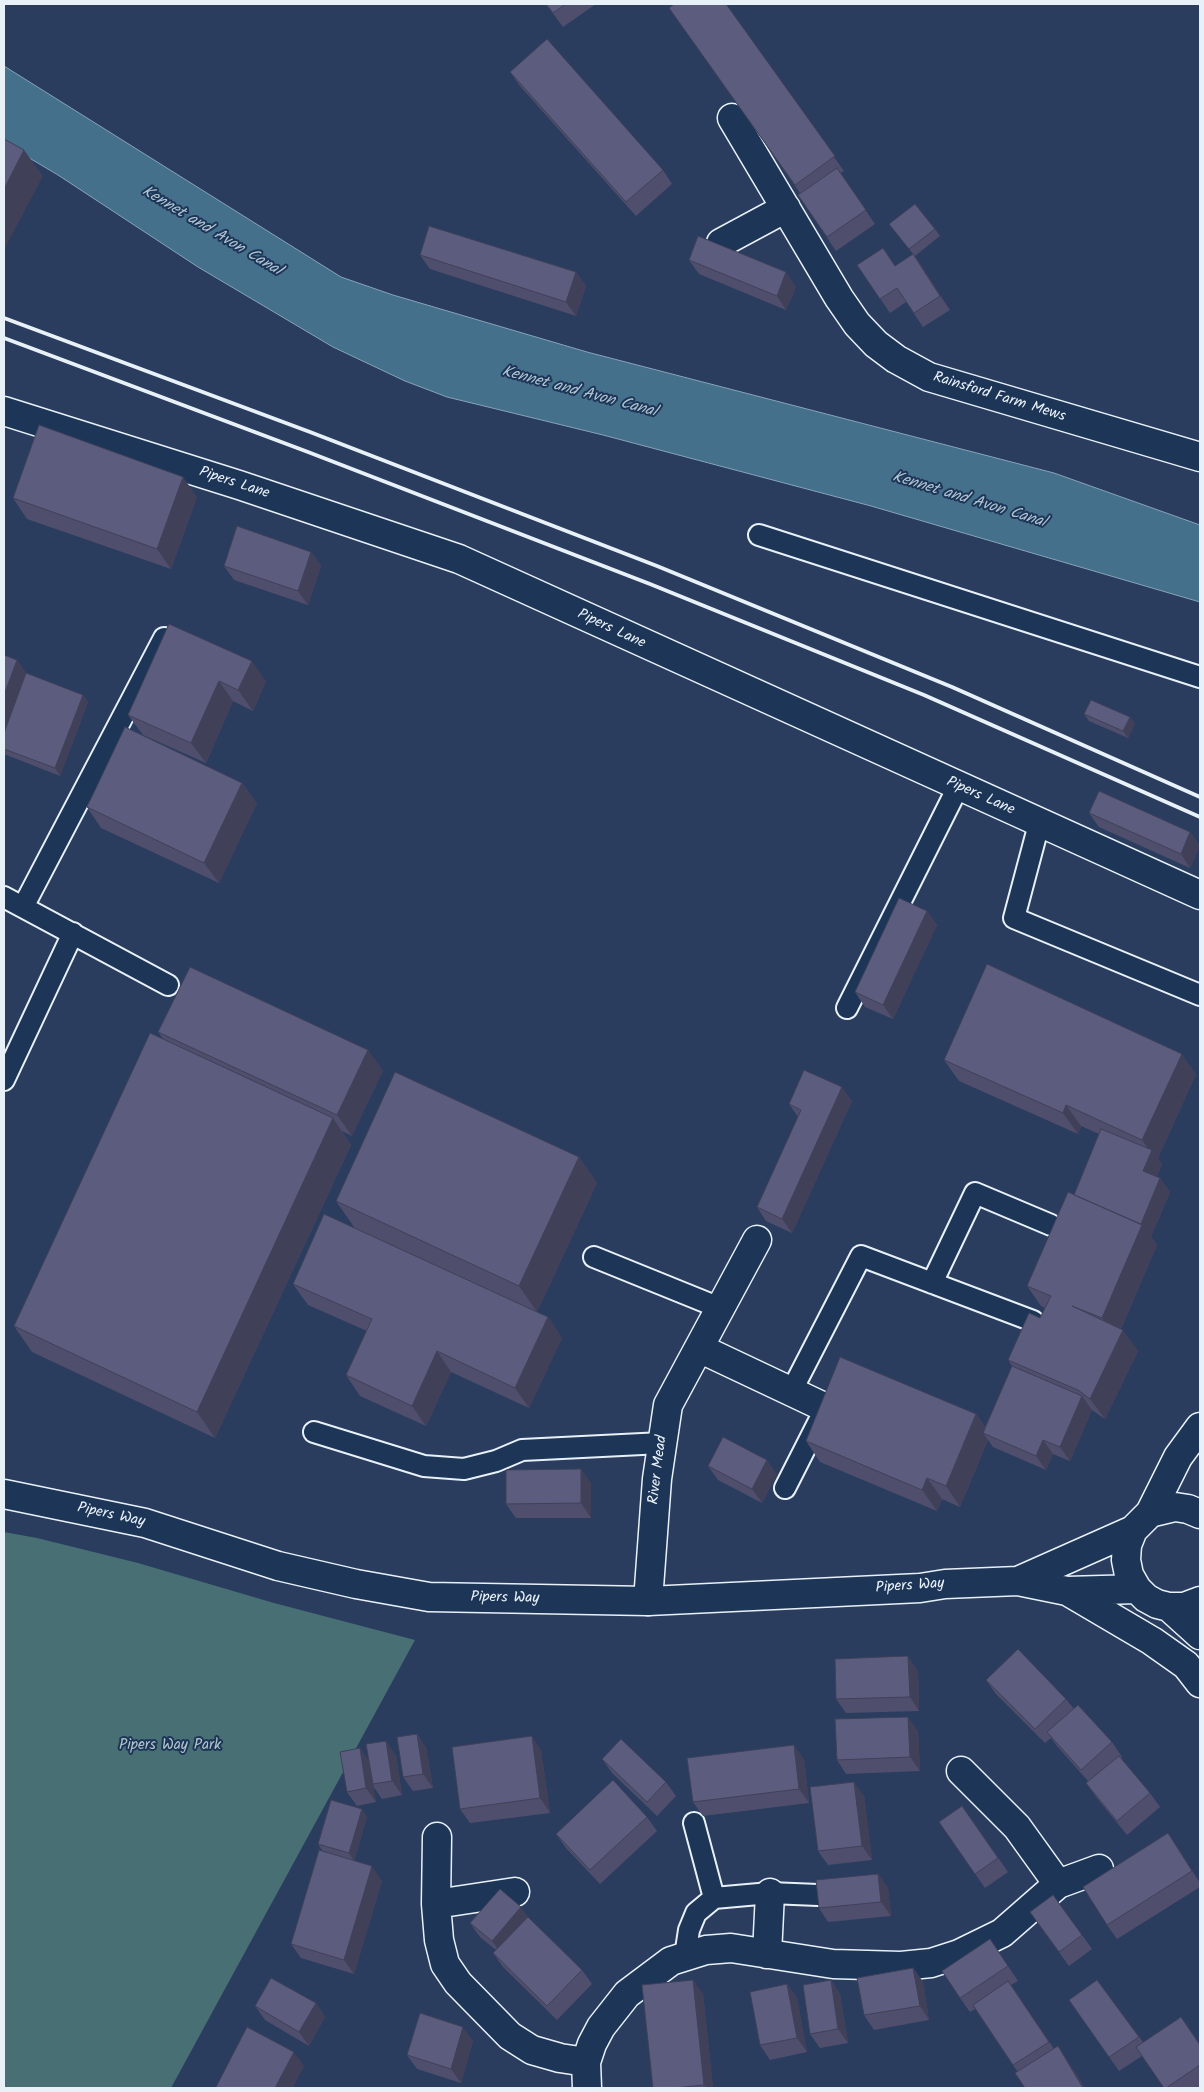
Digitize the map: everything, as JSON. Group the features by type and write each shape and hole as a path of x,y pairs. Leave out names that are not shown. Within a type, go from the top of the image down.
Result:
{"street":[{"name":"Rainsford Farm Mews","path":"732,118 839,298 857,324 876,344 896,359 928,377 1200,457"},
{"path":"721,243 786,208"},
{"name":"Pipers Lane","path":"4,411 239,485 459,560 1039,824 1200,895"},
{"name":"River Mead","path":"648,1601 657,1479 668,1405 757,1240"},
{"path":"698,1348 826,1408"},
{"path":"1200,1427 1178,1457 1142,1522 1127,1544 1126,1560 1129,1575 1137,1589 1146,1598 1157,1604 1169,1607 1184,1606 1200,1601"},
{"name":"Pipers Way","path":"4,1494 145,1523 278,1566 356,1584 429,1597 648,1601 920,1588 1018,1581 1067,1591 1137,1589"},
{"name":"Pipers Way","path":"1018,1581 1175,1507 1188,1509 1200,1514"},
{"path":"1067,1591 1152,1640 1186,1665 1200,1683"},
{"path":"1169,1607 1200,1636"},
{"path":"961,1771 1017,1827 1058,1884"},
{"path":"437,1837 436,1904 439,1940 445,1964 458,1983 510,2036 532,2050 560,2058 586,2075 592,2044 601,2027 627,1994 671,1961 706,1950 731,1948 833,1964 901,1966 931,1963 959,1954 1002,1933 1058,1884 1099,1869"},
{"path":"436,1904 515,1892"},
{"path":"767,1954 770,1893"}],"lane":[{"path":"759,535 1200,677"},
{"path":"24,907 164,638"},
{"path":"847,1008 958,787"},
{"path":"1039,824 1014,918 1200,995"},
{"path":"4,897 168,984"},
{"path":"4,1080 73,934"},
{"path":"932,1283 975,1193 1051,1225"},
{"path":"791,1392 861,1256 1034,1322"},
{"path":"594,1257 720,1308"},
{"path":"785,1488 826,1408"},
{"path":"314,1432 424,1466 464,1469 496,1461 522,1450 662,1443"},
{"path":"694,1823 714,1898"},
{"path":"685,1956 689,1930 696,1913 714,1898 770,1893 818,1896"}],"green space":[{"name":"Pipers Way Park","path":"4,1532 37,1538 138,1563 274,1603 415,1640 171,2088 4,2088"}],"water":[{"name":"Kennet and Avon Canal","path":"4,66 341,277 393,295 587,352 1054,473 1200,525 1200,602 871,506 603,435 447,397 405,381 333,347 198,267 58,175 4,143"}],"building":[{"path":"546,4 566,4 553,13"},
{"path":"674,4 726,4 835,156 795,185 669,8"},
{"path":"547,39 663,170 626,202 510,72"},
{"path":"4,139 24,150 4,189"},
{"path":"837,168 866,210 827,237 798,195"},
{"path":"915,204 935,229 909,249 889,224"},
{"path":"429,226 576,272 566,302 420,255"},
{"path":"698,236 786,272 777,296 689,260"},
{"path":"883,248 895,266 913,254 940,296 914,313 897,288 880,299 857,265"},
{"path":"39,425 183,477 157,549 13,498"},
{"path":"237,526 311,552 298,591 224,566"},
{"path":"169,624 252,661 238,690 219,681 191,743 128,715"},
{"path":"4,655 17,660 4,695"},
{"path":"26,673 83,695 55,768 4,749 4,733"},
{"path":"1091,700 1130,717 1123,731 1084,714"},
{"path":"125,727 242,783 204,863 87,807"},
{"path":"1099,791 1190,832 1181,854 1089,813"},
{"path":"899,898 927,911 883,1005 855,992"},
{"path":"987,964 1182,1054 1142,1140 1066,1105 1063,1113 944,1060"},
{"path":"190,967 368,1050 337,1115 158,1032"},
{"path":"150,1033 333,1118 197,1412 14,1326"},
{"path":"804,1070 842,1087 782,1219 757,1207 801,1110 789,1104"},
{"path":"395,1072 579,1157 519,1286 336,1201"},
{"path":"1101,1129 1152,1150 1143,1171 1160,1178 1141,1224 1074,1195"},
{"path":"1068,1192 1142,1225 1102,1318 1072,1306 1123,1330 1090,1399 1078,1390 1008,1360 1029,1313 1040,1318 1051,1296 1027,1286"},
{"path":"324,1214 548,1317 515,1388 437,1351 412,1406 346,1375 372,1319 293,1284"},
{"path":"840,1357 976,1414 946,1486 927,1478 922,1490 806,1441"},
{"path":"1012,1366 1082,1396 1060,1447 1043,1440 1036,1456 983,1433"},
{"path":"723,1437 767,1460 752,1489 708,1466"},
{"path":"581,1469 581,1503 506,1504 506,1470"},
{"path":"1018,1649 1066,1699 1035,1729 986,1680"},
{"path":"908,1656 910,1697 836,1699 835,1659"},
{"path":"1078,1705 1112,1742 1081,1770 1047,1732"},
{"path":"908,1717 910,1757 837,1760 835,1719"},
{"path":"417,1734 423,1774 403,1777 397,1737"},
{"path":"532,1736 540,1798 460,1809 452,1747"},
{"path":"621,1739 666,1782 647,1802 602,1759"},
{"path":"386,1741 392,1781 373,1784 366,1744"},
{"path":"794,1745 799,1789 693,1802 687,1758"},
{"path":"360,1748 366,1788 347,1792 340,1752"},
{"path":"1119,1756 1150,1793 1117,1821 1086,1783"},
{"path":"613,1780 647,1817 590,1870 556,1834"},
{"path":"854,1782 862,1846 818,1851 810,1787"},
{"path":"331,1800 362,1809 349,1853 318,1844"},
{"path":"962,1806 998,1858 975,1874 939,1822"},
{"path":"1168,1833 1192,1871 1107,1925 1083,1887"},
{"path":"319,1850 372,1866 344,1960 291,1944"},
{"path":"878,1874 881,1902 819,1908 816,1880"},
{"path":"500,1889 521,1907 492,1941 470,1923"},
{"path":"1053,1895 1082,1935 1059,1952 1030,1912"},
{"path":"528,1917 582,1970 547,2006 493,1953"},
{"path":"990,1939 1008,1966 960,1998 942,1971"},
{"path":"913,1968 920,2006 864,2015 857,1978"},
{"path":"271,1978 316,2003 299,2032 255,2006"},
{"path":"693,1980 704,2085 653,2088 642,1985"},
{"path":"831,1980 838,2029 810,2034 803,1985"},
{"path":"1097,1980 1139,2037 1109,2057 1069,2000"},
{"path":"1008,1981 1049,2042 1013,2065 973,2005"},
{"path":"787,1984 797,2038 760,2045 750,1992"},
{"path":"420,2013 463,2027 451,2069 407,2055"},
{"path":"1181,2017 1200,2045 1200,2065 1164,2088 1136,2047"},
{"path":"247,2027 294,2052 275,2088 218,2088 216,2087"},
{"path":"1058,2046 1083,2088 1025,2088 1015,2073"}],"railway":[{"path":"4,318 310,432 657,566 952,687 1200,797"},
{"path":"4,338 308,452 650,584 924,695 1200,817"}]}
